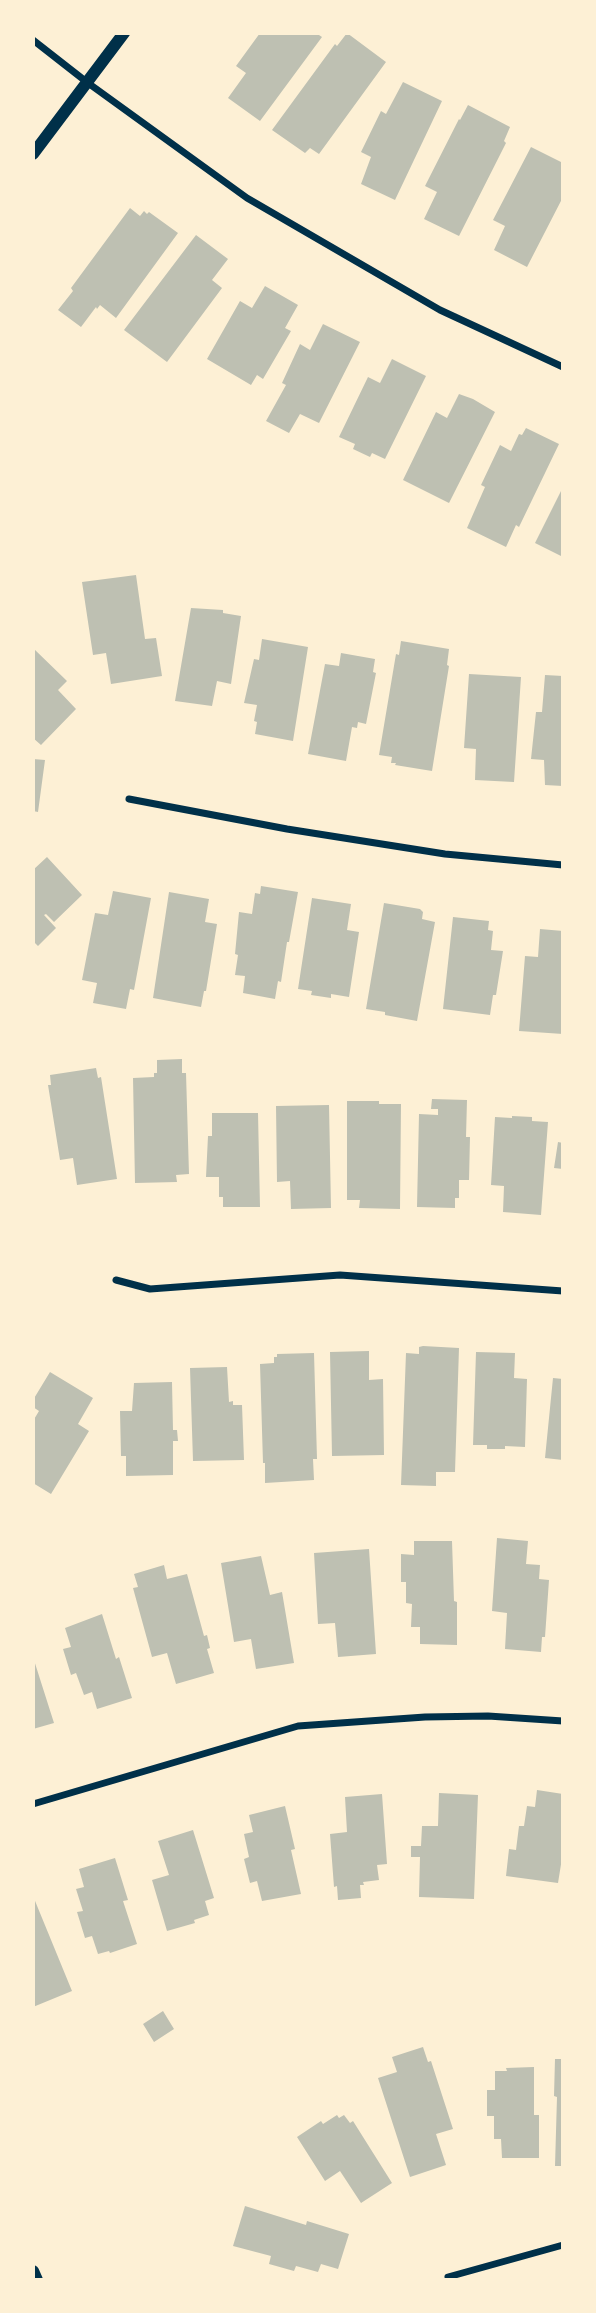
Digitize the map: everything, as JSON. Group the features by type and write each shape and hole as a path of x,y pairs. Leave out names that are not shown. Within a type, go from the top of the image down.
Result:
{"street":[{"path":"33,154 124,33"},
{"path":"33,40 247,198 440,310 563,368"},
{"path":"129,799 445,854 563,865"},
{"path":"116,1280 150,1289 340,1275 563,1291"},
{"path":"33,1804 299,1727 425,1717 488,1716 563,1721"},
{"path":"448,2277 563,2245"},
{"path":"33,2271 37,2280"}],"building":[{"path":"260,33 316,33 322,37 260,121 228,98 246,73 236,66"},
{"path":"347,33 386,62 319,154 310,148 305,153 272,130 335,44 337,46"},
{"path":"403,82 442,101 395,200 361,184 371,157 361,152 381,111 386,114"},
{"path":"468,105 510,127 504,141 506,143 459,236 424,219 437,192 425,186"},
{"path":"531,147 563,163 563,197 527,267 494,250 505,226 493,220"},
{"path":"130,208 140,216 144,211 147,214 149,212 178,233 116,318 100,305 81,327 58,310"},
{"path":"196,235 228,259 212,280 222,288 167,362 124,330"},
{"path":"265,286 298,305 285,328 291,331 263,379 257,375 251,385 207,359 240,301 252,308"},
{"path":"323,324 360,342 319,423 300,414 289,433 266,421 286,385 282,383 300,344 310,350"},
{"path":"392,359 426,376 385,459 372,453 370,457 353,449 355,444 339,437 368,377 380,383"},
{"path":"459,394 495,412 449,503 403,480 436,412 447,418"},
{"path":"526,428 559,444 519,527 516,525 506,547 467,528 485,487 481,485 500,445 511,451 519,434 522,435"},
{"path":"563,487 563,557 535,543"},
{"path":"136,575 145,639 156,638 162,676 111,684 106,653 93,655 82,582"},
{"path":"191,608 223,610 223,613 241,616 231,684 217,681 212,706 175,701"},
{"path":"262,639 308,647 293,741 255,734 257,705 244,703 254,659 259,660"},
{"path":"401,641 449,649 449,666 432,771 395,765 396,763 391,763 392,757 379,755 396,654 399,655"},
{"path":"33,648 67,681 58,690 76,709 41,745 33,738"},
{"path":"341,653 375,659 373,672 376,673 366,724 358,722 357,728 352,727 346,761 308,754 325,664 339,666"},
{"path":"469,674 521,677 514,782 475,780 476,749 464,748"},
{"path":"545,675 563,676 563,786 545,785 544,760 531,759 536,712 542,712"},
{"path":"33,759 45,760 38,812 33,811"},
{"path":"47,857 82,895 54,922 44,915 56,928 38,946 33,941 33,870"},
{"path":"261,886 298,892 281,982 278,981 275,999 243,993 245,976 235,975 239,912 252,914 255,893 260,894"},
{"path":"113,891 151,898 134,990 130,989 126,1009 93,1003 97,983 82,980 95,913 108,915"},
{"path":"169,892 209,899 205,922 217,924 201,1007 153,998"},
{"path":"312,898 351,904 347,930 359,932 349,997 311,995 312,991 298,989"},
{"path":"384,903 420,909 423,912 422,919 435,922 417,1021 366,1009"},
{"path":"453,917 489,921 488,930 493,931 491,950 503,951 490,1015 443,1009"},
{"path":"540,929 563,931 563,1034 519,1031 525,956 538,957"},
{"path":"182,1059 182,1073 186,1073 189,1174 176,1175 177,1182 135,1183 133,1078 154,1077 154,1073 157,1073 157,1060"},
{"path":"96,1068 98,1078 101,1077 117,1179 77,1185 73,1158 60,1160 48,1085 51,1085 50,1075"},
{"path":"432,1099 467,1100 469,1180 459,1180 459,1198 455,1198 455,1208 417,1207 419,1114 438,1115 438,1109 431,1109"},
{"path":"347,1101 401,1104 400,1209 359,1208 360,1200 347,1200"},
{"path":"329,1105 331,1208 291,1209 290,1181 277,1182 276,1106"},
{"path":"212,1113 258,1113 260,1207 223,1207 223,1197 219,1197 219,1177 206,1177 208,1136 212,1136"},
{"path":"495,1117 532,1117 532,1121 548,1122 541,1215 503,1212 504,1186 491,1185"},
{"path":"558,1142 563,1143 563,1169 554,1168"},
{"path":"419,1347 459,1348 455,1472 436,1472 436,1486 401,1485 406,1353 419,1354"},
{"path":"369,1351 369,1380 383,1379 384,1455 332,1456 330,1352"},
{"path":"476,1352 515,1353 514,1378 527,1379 525,1447 487,1449 487,1445 473,1445"},
{"path":"314,1353 317,1459 313,1459 314,1480 265,1483 260,1364 274,1363 277,1354"},
{"path":"227,1367 229,1402 242,1405 244,1460 193,1461 190,1368"},
{"path":"50,1372 93,1398 78,1424 89,1431 51,1494 33,1483 33,1421 39,1411 33,1407 33,1400"},
{"path":"553,1378 563,1379 563,1460 545,1458"},
{"path":"172,1382 173,1430 177,1430 178,1441 173,1441 173,1475 126,1476 126,1456 121,1456 120,1411 132,1411 134,1383"},
{"path":"497,1538 528,1541 526,1564 540,1565 539,1579 549,1580 545,1637 542,1637 541,1652 505,1649 507,1613 492,1611"},
{"path":"414,1541 452,1541 457,1645 420,1644 420,1627 411,1627 412,1604 406,1603 406,1582 401,1582 401,1554 414,1555"},
{"path":"369,1549 376,1654 338,1657 335,1623 318,1624 314,1553"},
{"path":"261,1556 270,1595 282,1592 294,1663 256,1669 251,1639 234,1642 221,1563"},
{"path":"164,1565 167,1579 187,1574 204,1636 207,1635 210,1648 207,1649 214,1673 176,1684 167,1653 152,1657 133,1588 138,1587 134,1574"},
{"path":"102,1614 132,1698 97,1709 92,1692 84,1695 76,1673 71,1675 63,1649 71,1647 65,1628"},
{"path":"33,1657 54,1723 33,1729"},
{"path":"537,1790 563,1794 563,1852 558,1883 506,1876 509,1849 516,1850 519,1826 524,1826 527,1806 535,1807"},
{"path":"439,1793 478,1795 474,1899 419,1897 420,1857 411,1857 411,1846 421,1846 422,1826 438,1826"},
{"path":"382,1794 387,1864 377,1865 379,1880 363,1882 364,1885 360,1885 361,1898 338,1900 337,1886 334,1887 330,1834 347,1832 345,1797"},
{"path":"285,1806 295,1849 291,1850 301,1894 262,1901 257,1881 250,1883 244,1859 249,1857 244,1834 253,1832 249,1815"},
{"path":"193,1830 214,1898 205,1901 209,1915 194,1920 195,1923 167,1931 152,1880 169,1875 158,1841"},
{"path":"115,1858 128,1900 123,1901 137,1944 98,1954 92,1936 85,1938 77,1912 83,1911 76,1889 84,1887 79,1869"},
{"path":"33,1896 72,1991 33,2007"},
{"path":"163,2011 174,2029 154,2042 143,2024"},
{"path":"423,2047 428,2062 431,2061 453,2129 436,2134 446,2165 410,2177 378,2078 397,2072 392,2057"},
{"path":"555,2059 563,2059 563,2166 555,2166"},
{"path":"534,2067 534,2115 539,2115 539,2158 502,2158 501,2139 494,2139 494,2116 487,2116 487,2090 495,2090 495,2071"},
{"path":"337,2115 339,2118 344,2115 350,2123 353,2121 392,2183 361,2203 340,2171 325,2181 297,2137 321,2121 323,2124"},
{"path":"245,2206 306,2225 307,2221 349,2234 338,2269 321,2264 318,2272 296,2266 294,2271 269,2264 271,2256 233,2246"}]}
